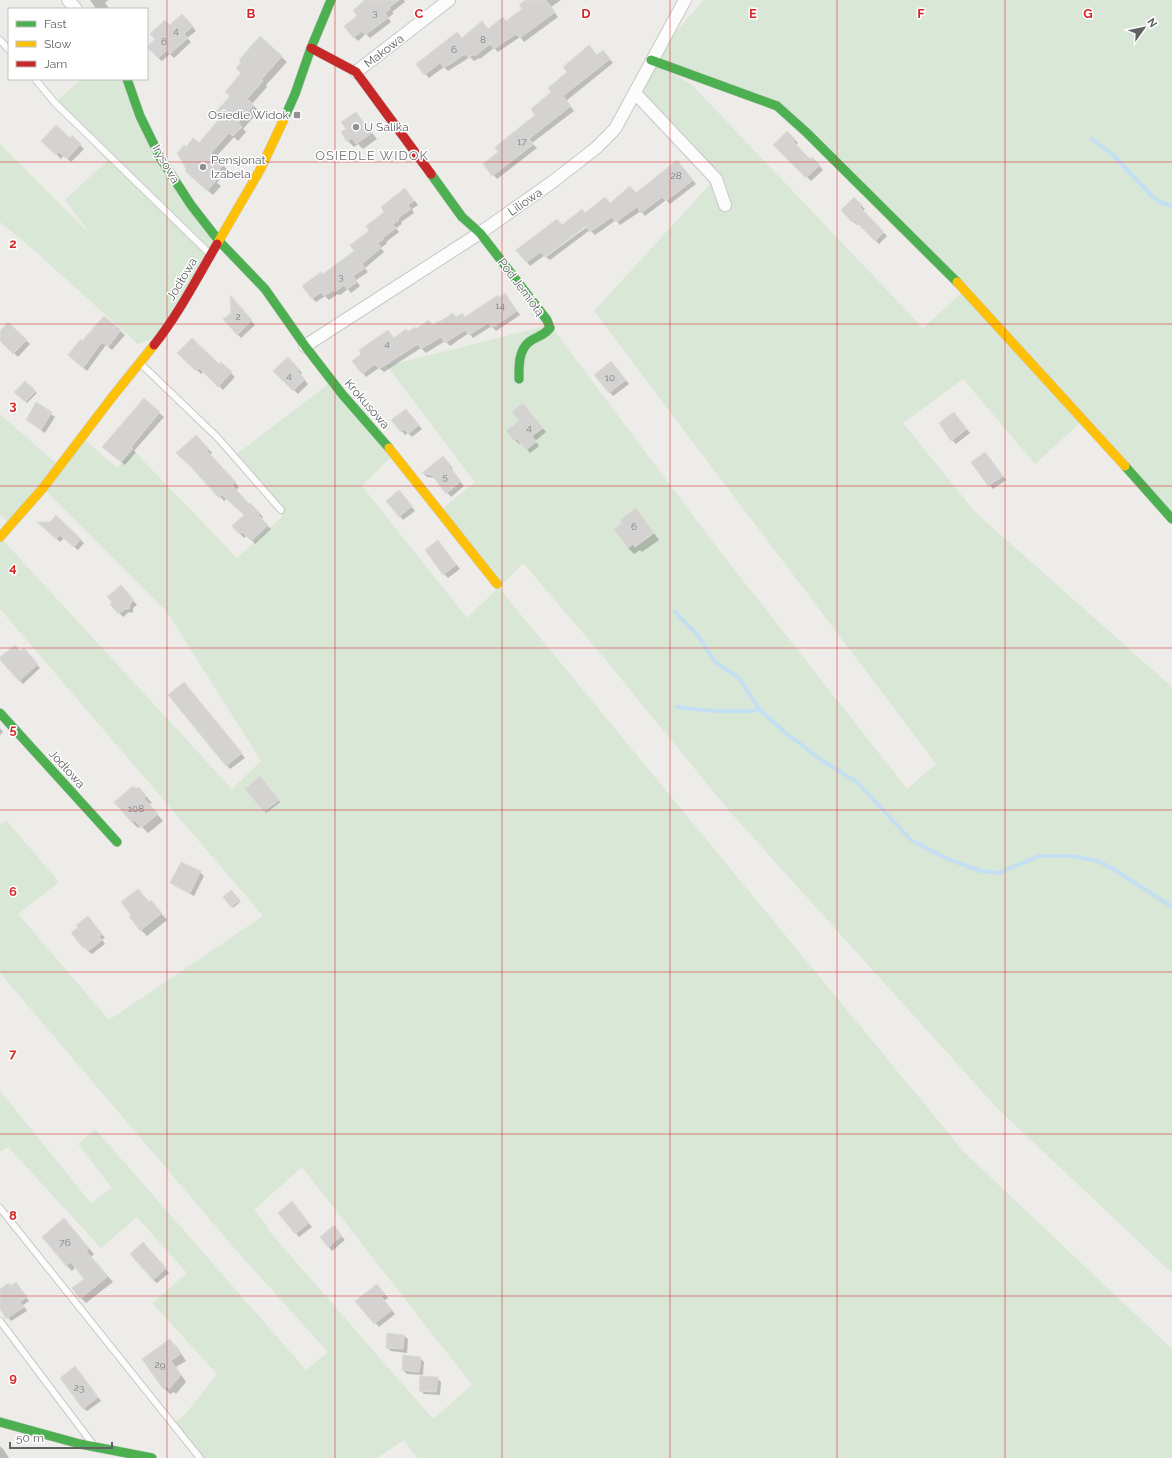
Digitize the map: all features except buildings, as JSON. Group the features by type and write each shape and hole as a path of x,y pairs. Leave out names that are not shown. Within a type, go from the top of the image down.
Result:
{"street":[{"path":"68,0 75,8"},
{"name":"Jodłowa","path":"0,538 43,488 162,335 211,255 260,170 295,94 311,48 331,0"},
{"name":"Makowa","path":"356,72 449,0"},
{"name":"Liliowa","path":"306,346 480,233 551,183 596,148 615,129 651,60 685,0"},
{"path":"311,48 356,72 462,217 480,233"},
{"path":"651,60 777,106 806,132 965,290 1172,519"},
{"name":"Irysowa","path":"126,80 140,116 161,159 191,205 219,241"},
{"path":"635,93 716,179 726,206"},
{"name":"Pod Jemiołą","path":"480,233 547,320 550,328 546,332 528,342 524,347 521,352 519,379"},
{"name":"Krokusowa","path":"219,241 265,289 342,394 394,454 497,584"},
{"name":"Jodłowa","path":"0,713 117,842"},
{"path":"0,1422 95,1447 152,1458"}],"lane":[{"path":"0,40 8,49"},
{"path":"36,80 61,108 199,245 211,255"},
{"path":"140,363 218,438 280,510"},
{"path":"0,1208 200,1458"},
{"path":"0,1322 95,1447"}],"green space":[{"path":"704,0 1172,0 1172,519 1083,420 1035,464 963,379 903,423 976,513 1172,687 1172,1273 997,1108 731,813 599,652 523,563 499,588 964,1152 1172,1349 1172,1458 417,1458 404,1440 377,1458 200,1458 172,1423 183,1417 217,1374 152,1303 187,1273 137,1217 101,1248 8,1147 0,1152 0,1091 91,1203 112,1188 78,1144 95,1129 306,1370 328,1352 241,1256 0,973 0,826 6,820 59,882 18,914 109,1020 263,916 0,609 0,537 232,789 261,761 167,612 43,488 10,524 0,515 0,414 59,466 81,437 117,468 134,451 237,558 283,516 237,454 332,381 394,454 362,486 467,618 499,587 441,510 475,482 387,366 550,325 712,541 907,789 936,764 594,311 712,182 632,99 651,60","holes":["654,62 777,106 965,290 923,328 692,85","302,1167 472,1385 433,1419 269,1231 267,1226 254,1210"]},
{"path":"80,80 127,80 140,116 219,241 162,335 138,344 36,252 0,222 0,144 91,235 65,200 107,161 55,103"}],"waterway":[{"path":"1092,139 1112,154 1154,198 1160,202 1172,206"},
{"path":"675,612 697,634 715,662 739,678 760,710 787,734 823,761 857,782 911,840 945,858 981,871 999,873 1039,856 1072,856 1098,861 1117,871 1172,907"},
{"path":"677,707 718,711 760,710"}],"traffic: fast":[{"path":"284,119 331,0"},
{"path":"651,60 777,106 806,132 957,282"},
{"path":"127,80 140,116 161,159 191,205 219,241 265,289 305,346 342,394 389,448"},
{"path":"431,174 462,217 480,233 547,320 550,328 544,334 529,342 521,354 519,379"},
{"path":"1125,466 1172,519"},
{"path":"0,713 117,842"},
{"path":"0,1422 80,1444 152,1458"}],"traffic: slow":[{"path":"217,244 260,170 284,119"},
{"path":"957,282 1125,466"},
{"path":"0,537 43,488 154,345"},
{"path":"389,448 497,584"}],"traffic: jam":[{"path":"311,48 356,72 431,174"},
{"path":"154,345 179,309 217,244"}],"place":[{"name":"Osiedle Widok","path":"297,115"},
{"name":"U Salika","path":"356,127"},
{"name":"Pensjonat Izabela","path":"203,167"}],"district":[{"name":"OSIEDLE WIDOK","path":"372,155"}]}
